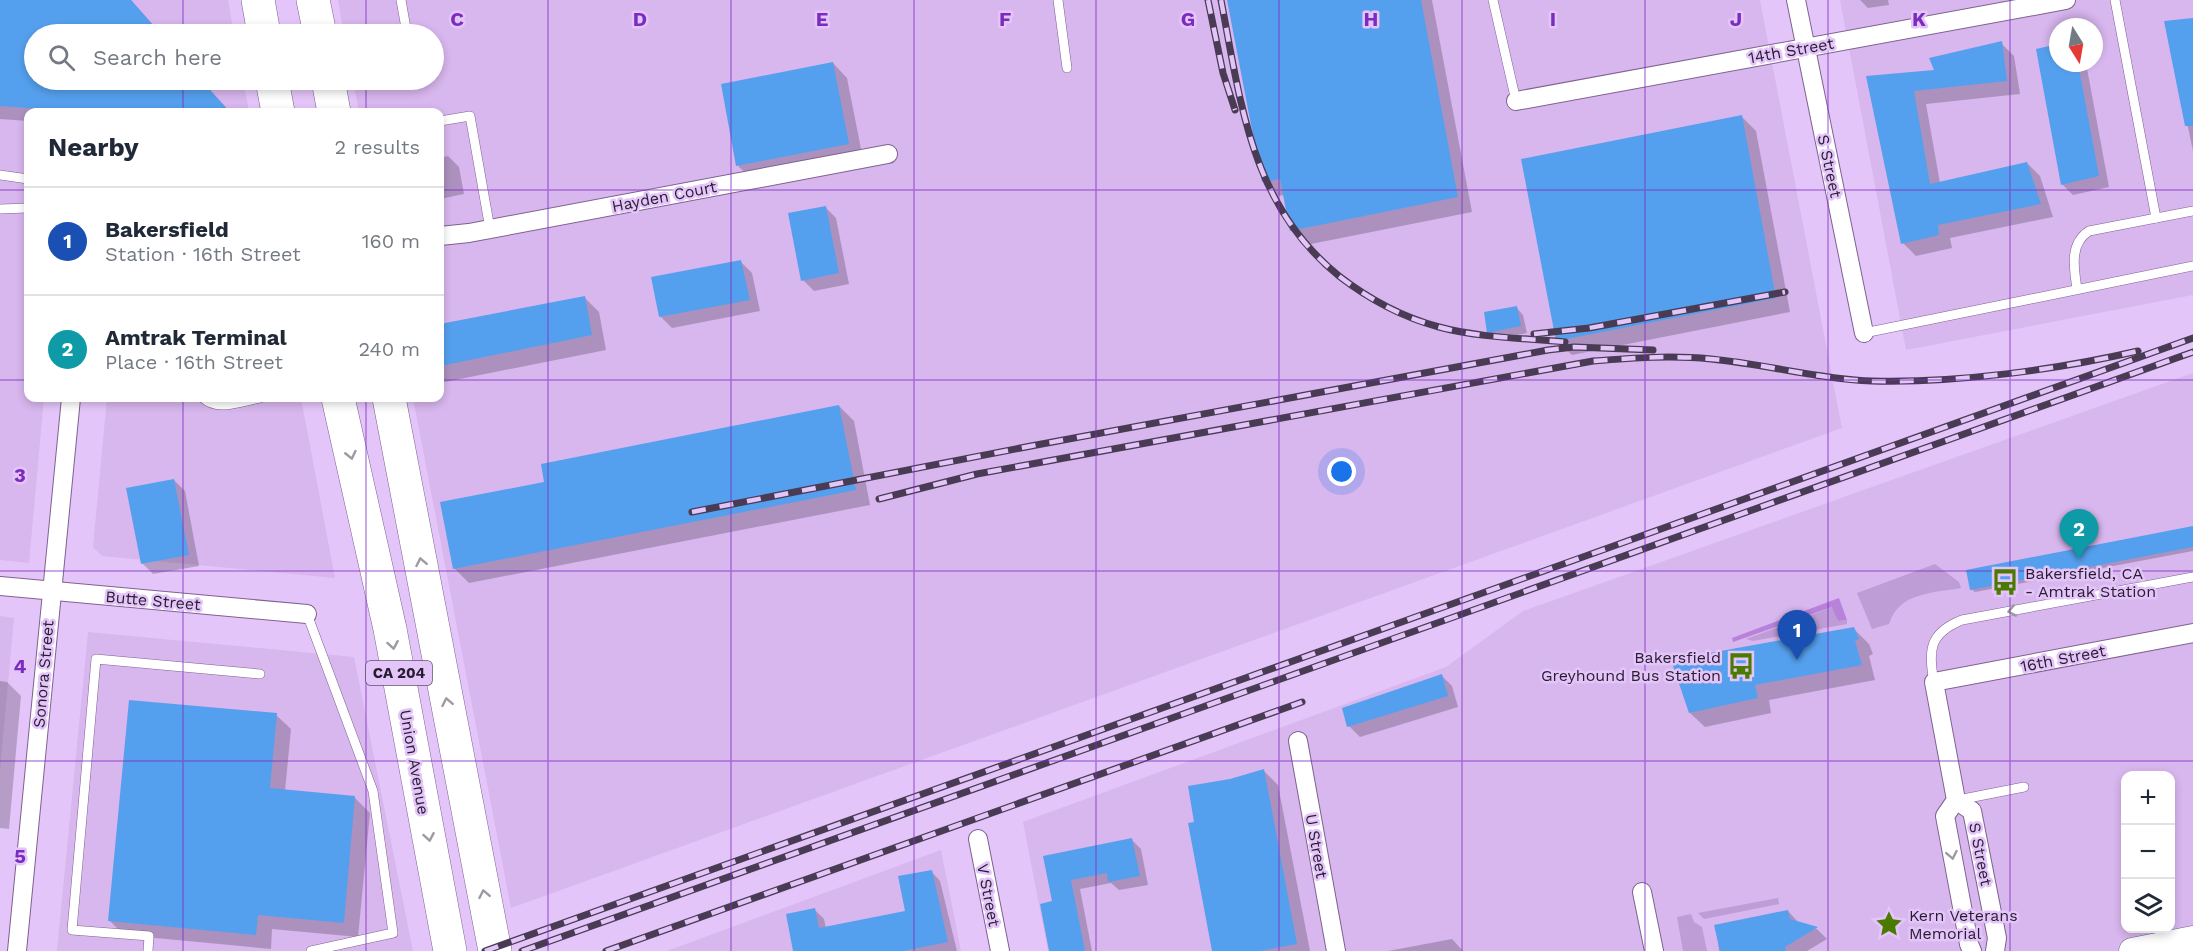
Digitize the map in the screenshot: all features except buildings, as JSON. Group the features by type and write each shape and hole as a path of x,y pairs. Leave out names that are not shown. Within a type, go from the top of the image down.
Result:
{"highway":[{"path":"258,0 262,24"},
{"path":"313,0 318,24"},
{"path":"274,90 277,108"},
{"path":"330,90 333,108"},
{"name":"Union Avenue","path":"339,402 390,629 450,951"},
{"name":"CA 204","path":"390,402 495,951"}],"main road":[{"path":"2132,951 2193,939"}],"street":[{"name":"S Street","path":"1796,0 1864,333"},
{"name":"14th Street","path":"1516,100 1805,48 2008,5 2066,0"},
{"name":"Hayden Court","path":"444,235 490,229 888,154"},
{"name":"Sonora Street","path":"17,951 70,402"},
{"name":"Butte Street","path":"0,586 307,614"},
{"name":"16th Street","path":"1934,682 2193,633"},
{"name":"S Street","path":"1934,682 1956,800 1972,811 1997,938 1995,951"},
{"name":"U Street","path":"1298,741 1333,950"},
{"name":"S Street","path":"1956,800 1945,816 1972,951"},
{"name":"V Street","path":"978,838 1000,951"},
{"path":"1642,892 1654,951"}],"lane":[{"path":"400,0 405,24"},
{"path":"1058,0 1067,68"},
{"path":"1493,0 1516,100"},
{"path":"2115,0 2156,218"},
{"path":"444,121 470,116 490,229"},
{"path":"0,175 24,178"},
{"path":"0,209 24,208"},
{"path":"2077,289 2074,253 2084,234 2089,231 2193,211"},
{"path":"1864,333 2193,266"},
{"path":"208,402 223,405 239,402"},
{"path":"1934,682 1930,656 1934,640 1945,627 1962,620 2193,577"},
{"path":"307,614 373,791 393,933 311,951"},
{"path":"148,951 149,936 72,930 96,659 260,674"},
{"path":"1956,800 2025,787"}],"shaded area":[{"path":"0,0 228,0 232,24 24,24 24,90 245,90 248,108 24,108 24,402 44,402 29,563 0,560"},
{"path":"338,0 1760,0 1842,428 511,908 414,402 444,402 444,108 358,108 355,90 444,90 444,24 342,24"},
{"path":"1840,0 2193,0 2193,295 1906,350"},
{"path":"2193,373 2193,951 1048,951 1023,822 1446,667 1523,611"},
{"path":"107,402 302,402 335,578 102,556 93,547"},
{"path":"1935,564 1959,582 1961,588 1929,593 1909,600 1894,613 1889,624 1872,629 1857,593"},
{"path":"1839,598 1847,620 1838,621 1832,607 1733,642 1732,638"},
{"path":"1833,607 1838,621 1847,620 1847,624 1753,641 1746,639"},
{"path":"0,616 14,618 0,771"},
{"path":"88,632 354,657 413,951 57,951"},
{"path":"941,850 961,951 667,951"},
{"path":"1778,898 1779,904 1704,919 1698,913"},
{"path":"1691,914 1694,922 1702,927 1707,951 1683,951 1677,917"}],"railway":[{"path":"1208,0 1223,73 1235,110"},
{"path":"1221,0 1244,114 1254,150 1268,185 1286,218 1309,248 1351,285 1387,307 1412,318 1439,327 1470,333 1565,342"},
{"path":"1534,334 1589,328 1785,292"},
{"path":"485,951 2193,338"},
{"path":"692,512 1031,446 1548,350 1574,347 1653,350"},
{"path":"879,499 977,474 1593,361 1681,357 1731,361 1852,380 1905,381 2006,374 2074,364 2138,351"},
{"path":"522,951 2193,352"},
{"path":"606,951 1302,702"}],"place":[{"name":"Amtrak Terminal","path":"2079,559"},
{"name":"Bakersfield, CA - Amtrak Station","path":"2005,582"},
{"name":"Bakersfield","path":"1797,660"},
{"name":"Bakersfield Greyhound Bus Station","path":"1741,666"},
{"name":"Kern Veterans Memorial","path":"1889,924"}]}
